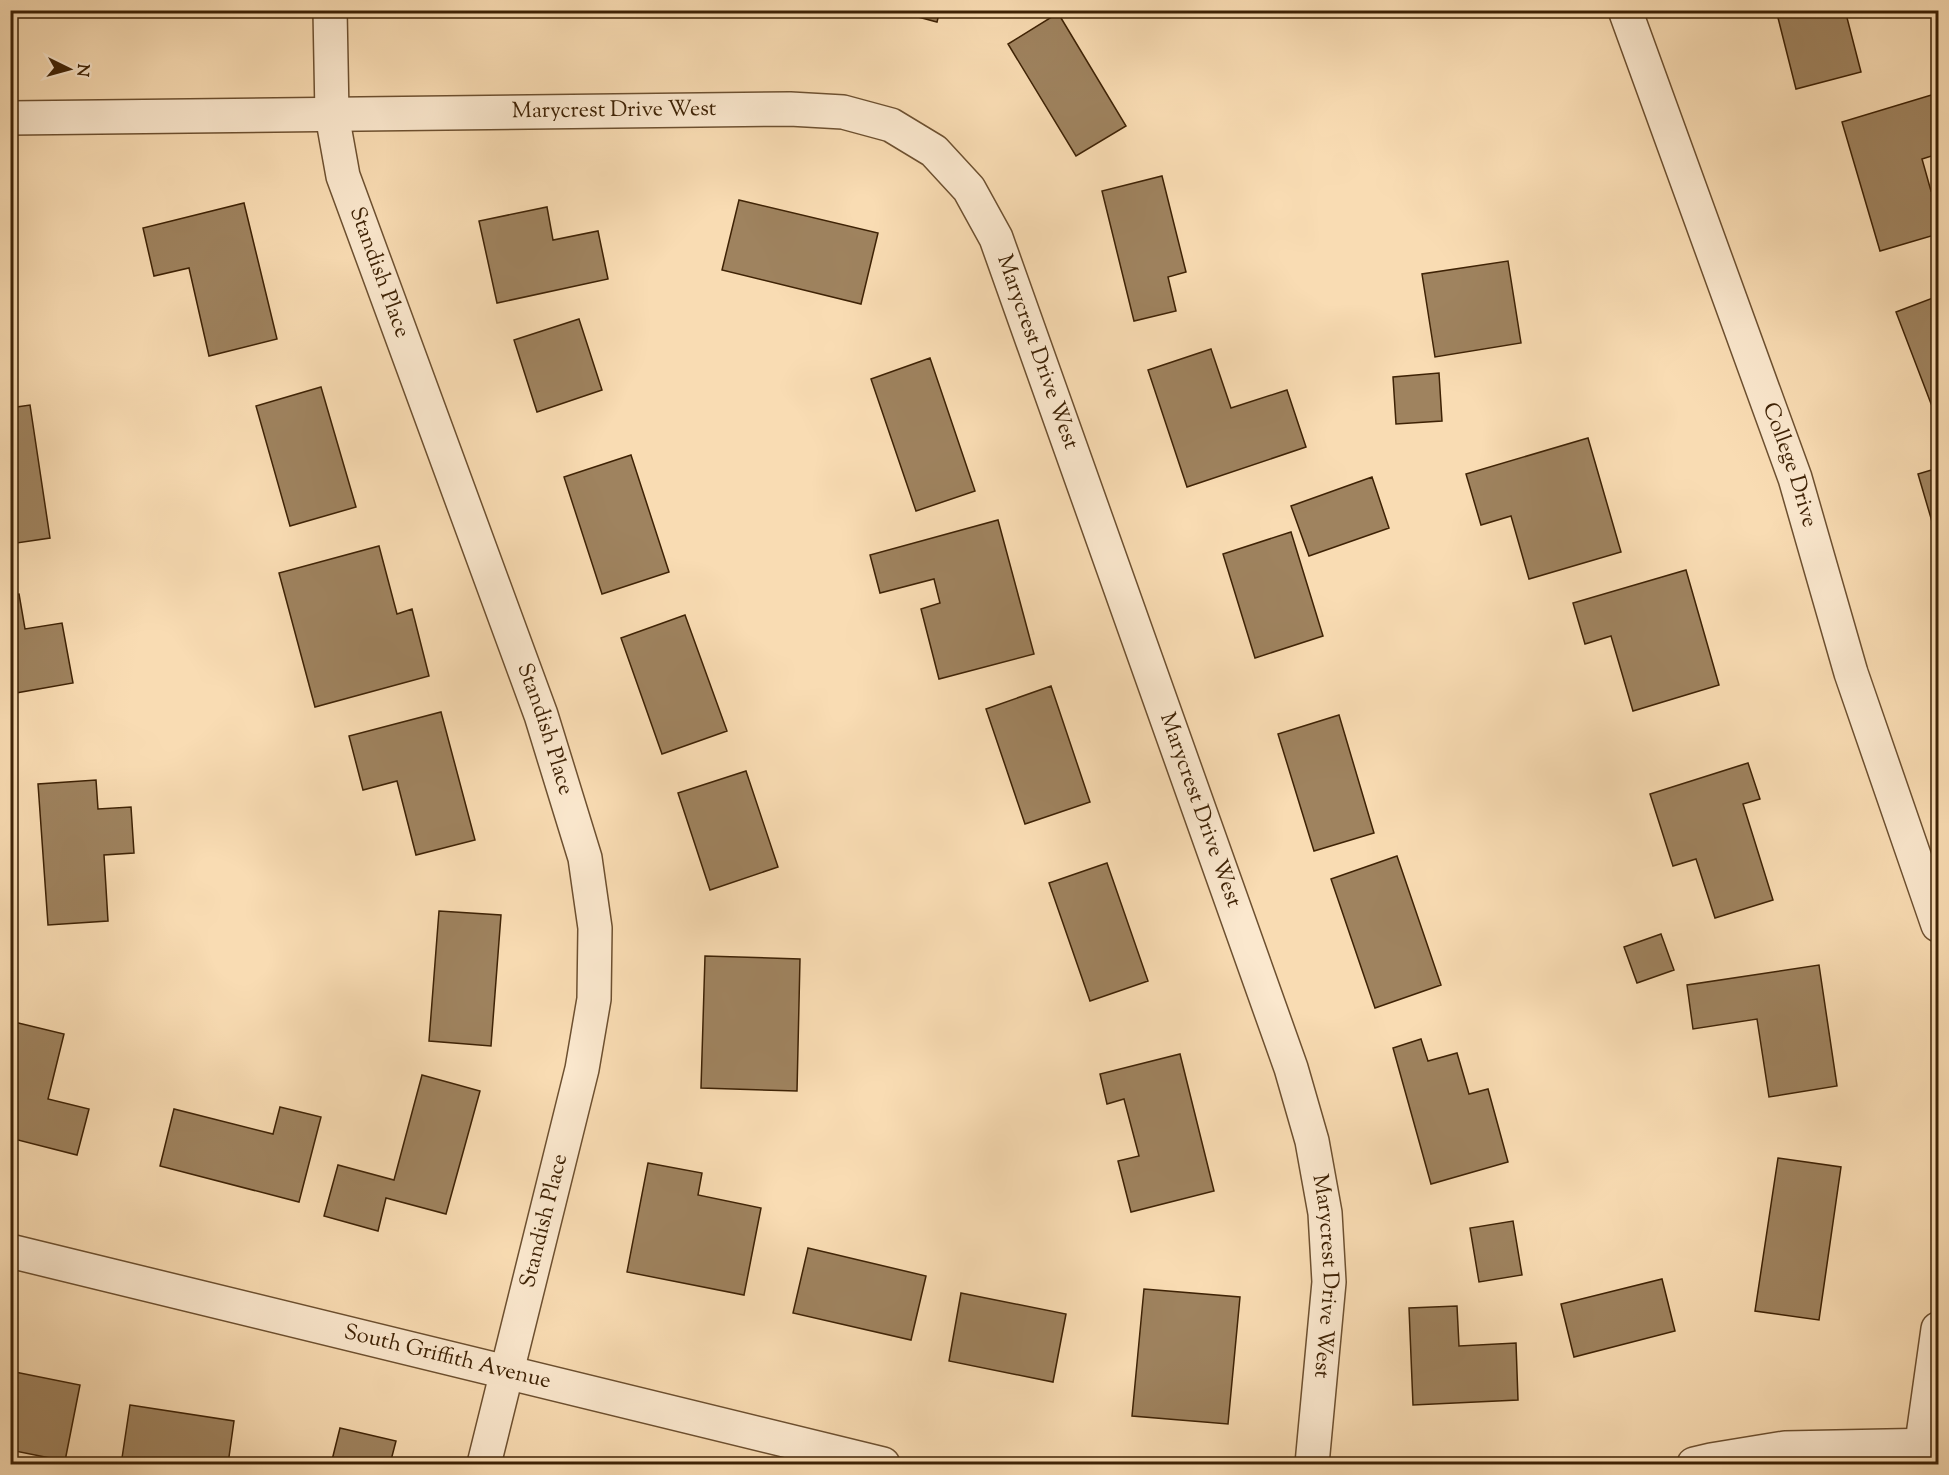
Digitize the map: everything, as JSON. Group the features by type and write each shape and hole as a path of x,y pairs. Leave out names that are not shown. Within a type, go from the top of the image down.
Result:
{"street":[{"name":"Standish Place","path":"330,10 332,115 343,176 541,715 585,858 595,928 594,999 582,1069 484,1464"},
{"name":"College Drive","path":"1625,10 1795,478 1851,673 1938,925"},
{"name":"Marycrest Drive West","path":"10,118 790,109 843,112 891,125 934,151 969,189 996,238 1287,1057 1312,1141 1325,1213 1329,1282 1312,1464"},
{"name":"South Griffith Avenue","path":"10,1251 883,1464"},
{"path":"1694,1464 1785,1448 1927,1451 1938,1329"}],"building":[{"path":"10,10 44,10 43,14 10,12"},
{"path":"892,10 940,10 937,22"},
{"path":"1776,10 1845,10 1861,72 1796,89"},
{"path":"1058,13 1126,126 1076,156 1008,44"},
{"path":"1938,93 1938,154 1922,159 1931,191 1938,189 1938,234 1880,251 1842,122"},
{"path":"1162,176 1186,272 1168,277 1176,311 1134,321 1102,191"},
{"path":"739,200 878,233 861,304 722,270"},
{"path":"244,203 277,339 209,356 189,268 154,276 143,228"},
{"path":"547,207 553,240 598,231 608,279 497,303 479,221"},
{"path":"1508,261 1521,343 1435,357 1422,274"},
{"path":"1938,296 1938,422 1896,312"},
{"path":"579,319 602,390 537,412 514,340"},
{"path":"1211,349 1231,408 1287,390 1306,447 1187,487 1148,370"},
{"path":"930,358 975,491 916,511 871,379"},
{"path":"1439,373 1442,421 1396,424 1393,377"},
{"path":"321,387 356,507 290,526 256,406"},
{"path":"30,405 50,538 10,544 10,408"},
{"path":"1588,438 1621,552 1529,579 1511,516 1481,525 1466,474"},
{"path":"631,455 669,572 602,594 564,477"},
{"path":"1938,468 1938,542 1918,474"},
{"path":"1372,477 1389,528 1309,556 1291,506"},
{"path":"998,520 1034,654 939,679 921,609 940,603 934,579 880,593 870,555"},
{"path":"1291,532 1323,636 1255,658 1223,554"},
{"path":"379,546 397,614 412,609 429,676 315,707 279,573"},
{"path":"1686,570 1719,685 1633,711 1611,636 1585,644 1573,603"},
{"path":"19,594 25,629 62,623 73,683 10,694 10,595"},
{"path":"685,615 727,731 662,754 621,638"},
{"path":"1051,686 1090,802 1025,824 986,709"},
{"path":"441,712 475,840 416,855 397,781 363,790 349,736"},
{"path":"1339,715 1374,833 1314,851 1278,734"},
{"path":"1748,763 1760,799 1743,804 1773,900 1715,918 1696,859 1673,866 1650,794"},
{"path":"746,771 778,867 710,890 678,793"},
{"path":"96,780 98,809 131,807 134,853 104,855 108,921 48,925 38,784"},
{"path":"1397,856 1441,985 1375,1008 1331,879"},
{"path":"1107,863 1148,981 1090,1001 1049,883"},
{"path":"439,911 501,915 491,1046 429,1041"},
{"path":"1661,934 1674,970 1637,983 1624,947"},
{"path":"705,956 800,959 797,1091 701,1088"},
{"path":"1819,965 1837,1086 1769,1097 1757,1019 1693,1029 1687,985"},
{"path":"10,1021 64,1034 48,1099 89,1109 77,1155 10,1138"},
{"path":"1421,1039 1428,1061 1457,1053 1469,1094 1488,1089 1508,1162 1431,1184 1393,1048"},
{"path":"1180,1054 1214,1191 1131,1212 1118,1161 1139,1156 1124,1099 1107,1104 1100,1074"},
{"path":"422,1075 480,1091 446,1214 386,1198 378,1231 324,1216 338,1165 394,1180"},
{"path":"280,1107 321,1117 299,1202 160,1166 174,1109 273,1134"},
{"path":"1778,1158 1841,1167 1819,1320 1755,1311"},
{"path":"648,1163 702,1173 698,1195 761,1208 744,1295 627,1272"},
{"path":"1513,1221 1522,1275 1479,1282 1470,1228"},
{"path":"808,1248 926,1276 911,1340 793,1313"},
{"path":"1662,1279 1675,1331 1574,1357 1561,1304"},
{"path":"1144,1289 1240,1297 1228,1424 1132,1416"},
{"path":"961,1293 1066,1314 1053,1382 949,1361"},
{"path":"1457,1306 1459,1346 1516,1343 1518,1400 1413,1405 1409,1308"},
{"path":"10,1371 80,1385 65,1461 10,1450"},
{"path":"130,1405 234,1421 228,1464 165,1464 122,1458"},
{"path":"340,1428 396,1441 390,1464 331,1464"}]}
